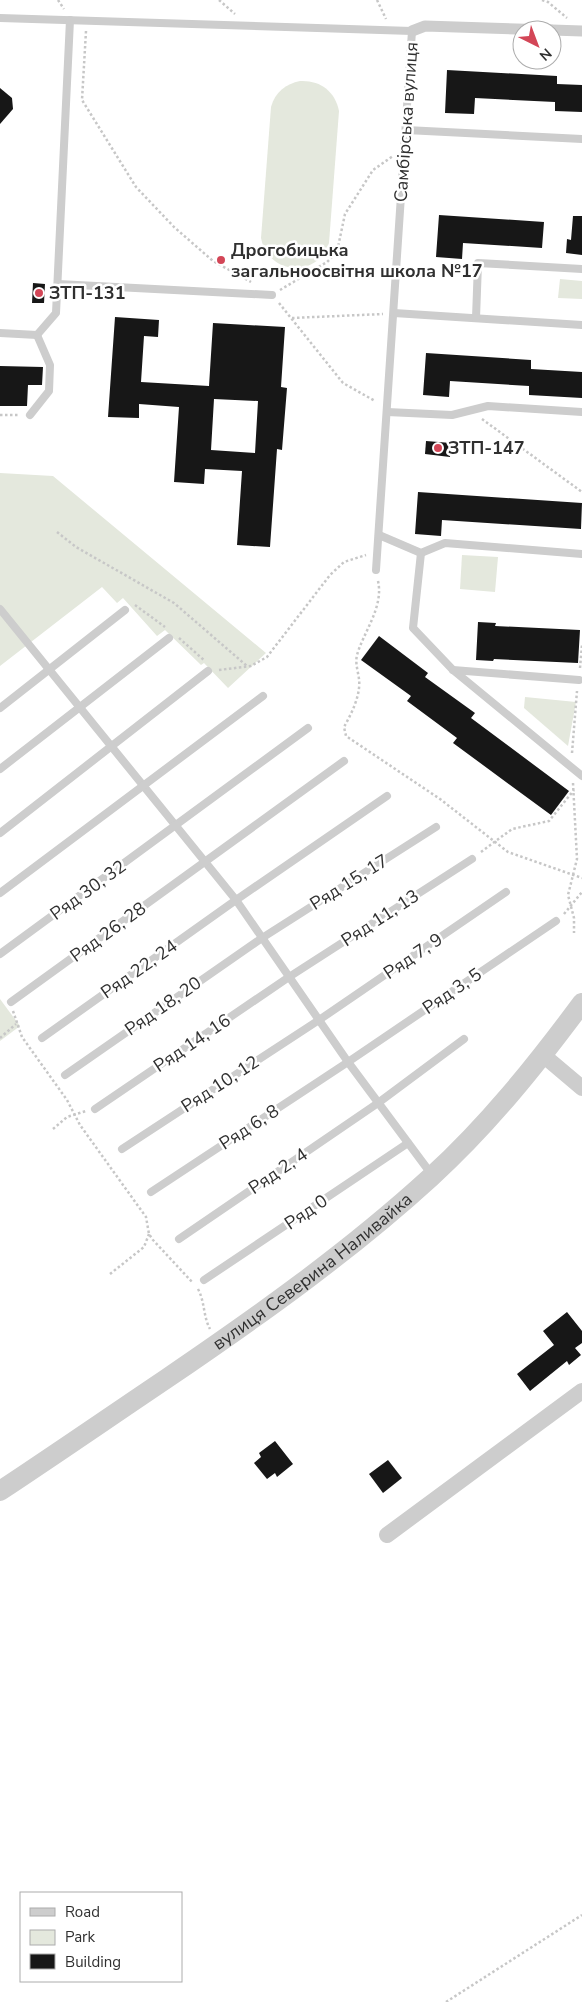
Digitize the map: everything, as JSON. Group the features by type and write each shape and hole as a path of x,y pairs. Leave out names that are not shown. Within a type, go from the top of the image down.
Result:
{"street":[{"path":"412,31 425,26 512,29"},
{"path":"562,30 582,31"},
{"name":"вулиця Северина Наливайка","path":"0,1491 218,1343 380,1222 432,1176 490,1118 543,1056 582,1003"},
{"path":"543,1056 582,1088"},
{"path":"387,1535 582,1391"}],"lane":[{"name":"Самбірська вулиця","path":"0,18 412,31 376,570"},
{"path":"37,335 56,313 70,20"},
{"path":"406,130 582,139"},
{"path":"476,318 478,263 582,269"},
{"path":"58,284 272,295"},
{"path":"394,314 582,325"},
{"path":"0,333 37,335"},
{"path":"30,415 49,391 50,365 37,335"},
{"path":"388,412 452,415 488,406 582,412"},
{"path":"379,535 404,548 421,553 445,543 582,554"},
{"path":"421,553 413,628 453,670 582,776"},
{"path":"0,609 236,900 348,1062 432,1176"},
{"path":"0,708 125,610"},
{"path":"0,769 169,638"},
{"path":"453,670 579,680"},
{"path":"0,833 112,748 208,671"},
{"path":"0,893 263,696"},
{"name":"Ряд 30, 32","path":"0,954 308,728"},
{"name":"Ряд 26, 28","path":"11,1002 344,761"},
{"name":"Ряд 22, 24","path":"42,1038 236,900 387,796"},
{"name":"Ряд 15, 17","path":"262,938 436,827"},
{"name":"Ряд 11, 13","path":"289,977 472,859"},
{"name":"Ряд 7, 9","path":"319,1020 506,892"},
{"name":"Ряд 3, 5","path":"348,1062 556,921"},
{"name":"Ряд 18, 20","path":"64,1075 262,938"},
{"name":"Ряд 14, 16","path":"95,1109 289,977"},
{"name":"Ряд 10, 12","path":"122,1149 319,1020"},
{"name":"Ряд 2, 4","path":"178,1239 378,1103 464,1039"},
{"name":"Ряд 6, 8","path":"151,1192 348,1062"},
{"name":"Ряд 0","path":"204,1280 408,1143"}],"path":[{"path":"377,0 391,30"},
{"path":"542,0 548,2 568,18"},
{"path":"86,20 82,100 136,187 174,227 213,261 272,295 344,383 372,398 388,412"},
{"path":"272,295 327,262 335,254 345,214 373,170 405,148"},
{"path":"292,318 394,314"},
{"path":"471,410 582,492"},
{"path":"0,415 30,415"},
{"path":"57,532 76,547 174,604 247,666"},
{"path":"208,671 255,665 272,653 336,568 350,559 378,553"},
{"path":"376,570 380,588 368,632 357,655 360,681 350,715 344,727 346,736 440,799 508,852 582,878"},
{"path":"574,934 574,918 568,895 574,875 576,859 574,790 570,766 582,645"},
{"path":"472,859 512,829 549,821 574,790"},
{"path":"556,921 582,892"},
{"path":"11,1002 16,1024 74,1114 146,1217 149,1234 144,1247 110,1274"},
{"path":"0,1038 16,1024"},
{"path":"54,1129 74,1114 95,1109"},
{"path":"149,1234 195,1286 202,1298 208,1327 218,1343"},
{"path":"446,2002 582,1915"}],"green space":[{"path":"300,81 314,82 326,88 334,98 339,111 329,243 323,255 314,263 304,267 293,268 282,265 273,259 265,250 261,238 271,107 278,93 290,84"},
{"path":"560,279 582,281 582,299 558,298"},
{"path":"0,473 53,476 266,653 228,688 204,663 201,665 165,630 157,636 123,598 117,603 102,587 0,666"},
{"path":"462,555 498,557 495,592 460,589"},
{"path":"525,697 576,702 568,746 524,708"},
{"path":"0,999 20,1026 0,1041"}],"building":[{"path":"447,70 557,76 557,84 582,85 582,112 555,111 555,102 475,98 474,114 445,113"},
{"path":"0,88 12,98 13,109 0,124"},
{"path":"439,215 544,222 542,248 463,243 462,259 436,257"},
{"path":"573,216 582,216 582,255 566,253 567,239 571,240"},
{"name":"ЗТП-131","path":"33,283 45,284 44,303 32,303"},
{"path":"115,317 159,320 158,337 144,336 141,382 209,386 213,323 285,327 281,387 287,388 282,450 277,449 270,547 237,545 242,471 205,469 204,484 174,482 179,407 139,404 139,418 108,417","holes":["214,399 258,401 255,453 211,450"]},
{"path":"426,353 531,360 531,369 582,372 582,398 529,395 529,386 450,381 449,397 423,395"},
{"path":"0,366 43,367 42,385 28,385 27,406 0,406"},
{"name":"ЗТП-147","path":"426,441 451,443 450,457 425,454"},
{"path":"418,492 582,503 581,529 442,520 441,536 415,534"},
{"path":"478,622 496,623 495,626 580,630 578,663 494,659 493,661 476,660"},
{"path":"379,636 428,673 425,677 475,713 471,718 569,791 551,815 453,743 457,738 407,701 411,696 361,660"},
{"path":"567,1312 582,1331 582,1343 575,1348 581,1355 569,1365 567,1361 530,1391 517,1374 554,1345 543,1331"},
{"path":"275,1441 293,1464 277,1477 275,1473 267,1479 254,1463 261,1457 259,1453"},
{"path":"388,1460 402,1478 383,1493 369,1474"}],"place":[{"name":"Дрогобицька загальноосвітня школа №17","path":"221,260"},
{"name":"ЗТП-131","path":"39,293"},
{"name":"ЗТП-147","path":"438,448"}]}
